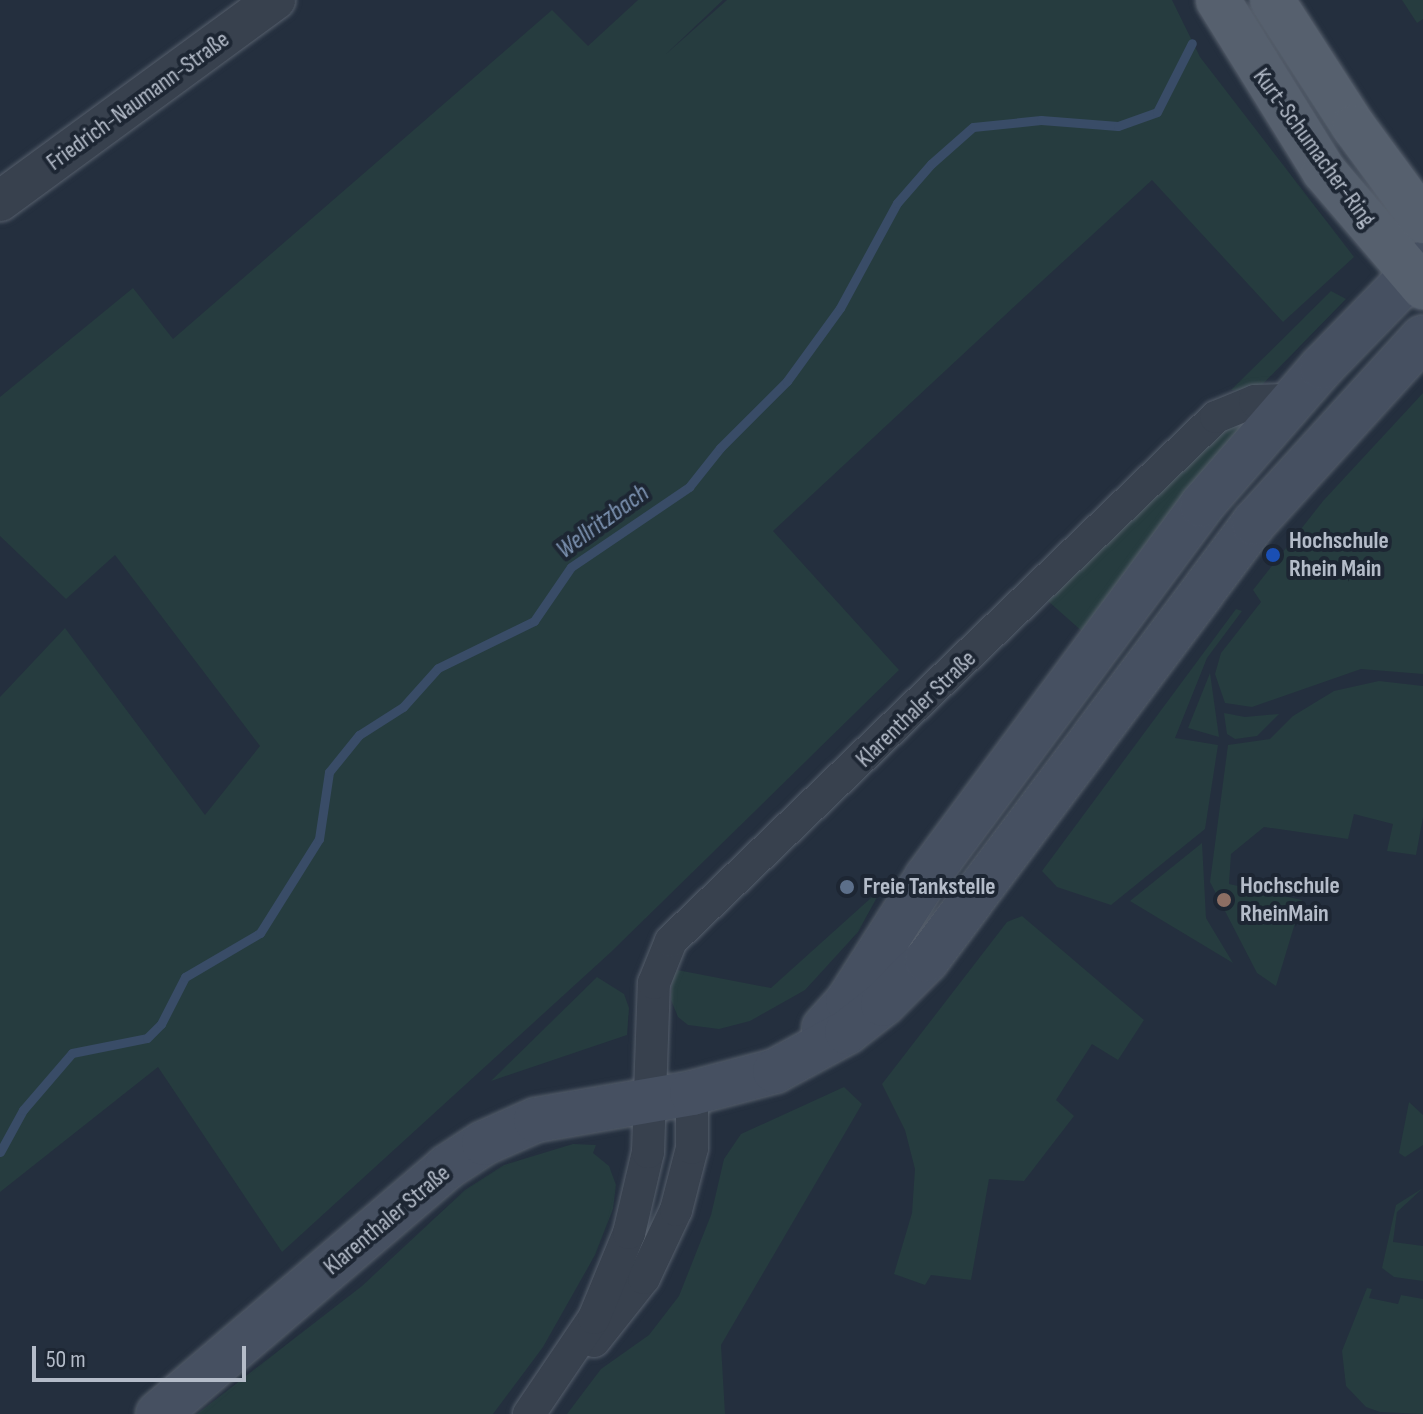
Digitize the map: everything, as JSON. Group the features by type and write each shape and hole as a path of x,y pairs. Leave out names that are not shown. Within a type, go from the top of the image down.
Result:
{"main road":[{"name":"Kurt-Schumacher-Ring","path":"1218,0 1324,171 1419,275"},
{"name":"Kurt-Schumacher-Ring","path":"1272,0 1354,127 1423,221"},
{"name":"Klarenthaler Straße","path":"775,1071 848,1001 927,877 1149,573 1292,400 1419,275"},
{"name":"Klarenthaler Straße","path":"158,1414 447,1167 484,1143 524,1123 672,1095 775,1071 865,1019 927,960 1254,523 1423,337"}],"street":[{"name":"Friedrich-Naumann-Straße","path":"0,201 275,0"},
{"name":"Klarenthaler Straße","path":"672,1095 654,983 671,941 1216,417 1255,401 1292,400"},
{"path":"558,1377 594,1318 621,1257 646,1168 672,1095"},
{"path":"529,1414 558,1377 623,1309 661,1245 692,1148 672,1095"}],"green space":[{"path":"638,0 723,0 665,55 727,0 1172,0 1200,57 1354,257 1283,322 1152,180 1017,304 773,531 899,670 611,952 282,1252 158,1067 0,1192 0,697 65,628 205,815 260,746 115,555 66,599 0,536 0,397 133,288 173,339 552,10 588,46"},
{"path":"1402,0 1423,0 1423,19 1417,23"},
{"path":"1331,291 1346,299 1254,393 1231,390"},
{"path":"1423,393 1423,674 1361,669 1252,707 1225,703 1215,674 1221,653 1261,602 1253,590 1323,501"},
{"path":"1251,414 1084,633 1048,601 1226,418"},
{"path":"1236,609 1242,611 1207,658 1175,738 1218,745 1205,829 1111,905 1057,887 1042,871"},
{"path":"1210,673 1219,737 1188,728"},
{"path":"1379,681 1423,686 1423,817 1416,855 1387,851 1393,824 1354,814 1348,839 1264,827 1231,854 1229,884 1302,900 1276,986 1257,973 1210,882 1228,745 1270,739 1293,716 1334,691"},
{"path":"1224,713 1245,717 1279,714 1257,736 1235,739 1227,734"},
{"path":"1202,843 1206,918 1233,963 1130,901"},
{"path":"882,888 858,932 805,990 750,1021 719,1029 688,1025 678,1017 671,1000 672,969 771,988"},
{"path":"1022,916 1144,1020 1118,1060 1092,1044 1056,1100 1074,1116 1024,1181 989,1179 971,1280 931,1275 925,1285 894,1274 912,1213 915,1169 905,1130 882,1084 1007,922"},
{"path":"597,977 624,994 629,1008 627,1035 491,1081"},
{"path":"844,1087 862,1104 721,1345 725,1414 567,1414 601,1369 649,1335 679,1296 711,1215 724,1159 741,1134"},
{"path":"1409,1102 1423,1115 1423,1145 1405,1157 1399,1153"},
{"path":"573,1144 596,1145 593,1153 609,1166 616,1185 613,1209 595,1255 543,1347 493,1414 197,1414 362,1286 465,1190 504,1165"},
{"path":"1423,1188 1397,1212 1393,1242 1423,1246 1423,1281 1394,1277 1382,1268 1396,1205"},
{"path":"1367,1288 1372,1289 1369,1298 1398,1304 1401,1295 1423,1299 1423,1414 1380,1412 1366,1407 1346,1386 1342,1351"}],"waterway":[{"name":"Wellritzbach","path":"0,1152 23,1110 72,1053 147,1038 161,1024 185,977 260,933 319,839 329,772 359,735 403,707 438,668 534,621 571,567 689,487 720,448 787,381 840,308 897,203 931,164 973,127 1041,120 1118,126 1157,112 1192,43"}],"place":[{"name":"Hochschule Rhein Main","path":"1273,555"},
{"name":"Freie Tankstelle","path":"847,887"},
{"name":"Hochschule RheinMain","path":"1224,900"}]}
